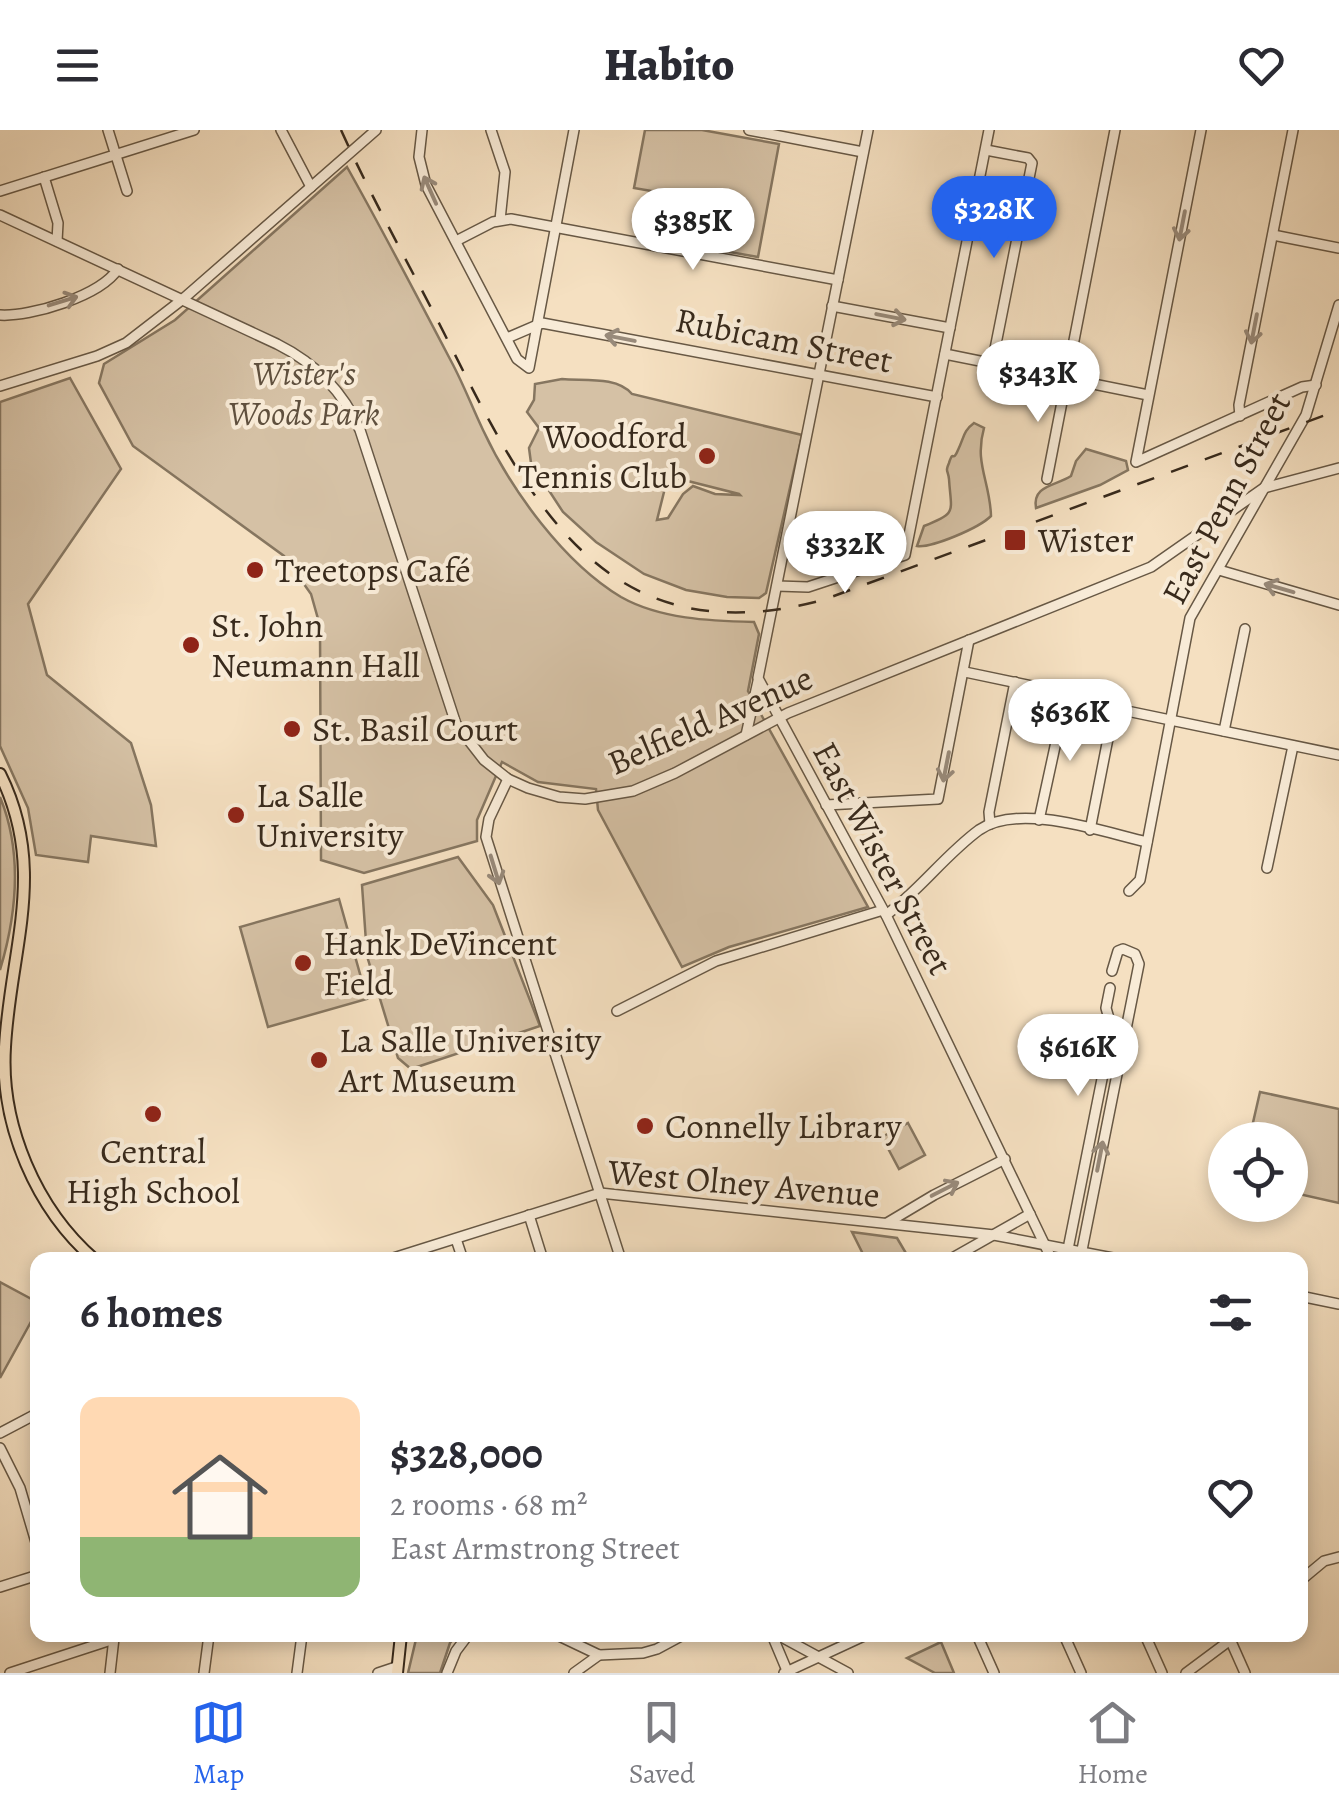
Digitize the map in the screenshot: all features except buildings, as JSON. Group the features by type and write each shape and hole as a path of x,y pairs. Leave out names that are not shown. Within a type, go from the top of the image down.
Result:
{"main road":[{"path":"0,774 17,819 24,856 22,939 5,1045 6,1088 19,1143 42,1198 87,1252"},
{"path":"0,1010 9,1024"},
{"path":"396,1670 400,1642"}],"street":[{"path":"108,130 127,191"},
{"path":"281,130 311,188"},
{"path":"0,386 110,351 150,326 376,130"},
{"path":"422,130 420,157 424,178 520,364 529,368 574,130"},
{"path":"491,130 504,172 500,220"},
{"path":"749,130 863,152"},
{"path":"746,735 868,130"},
{"path":"777,586 808,587 905,555 989,130"},
{"path":"1047,478 1116,130"},
{"path":"1201,130 1136,462 1302,387 1316,386"},
{"path":"1240,416 1293,130"},
{"path":"0,191 190,131"},
{"path":"986,150 1032,159 992,364"},
{"path":"44,177 58,223 57,241"},
{"name":"Belfield Avenue","path":"0,214 299,356 325,377 345,401 364,440 451,714 477,752 508,779 559,797 608,797 662,780 778,718 1157,564 1264,488 1339,468"},
{"path":"456,241 500,220 838,280"},
{"path":"1272,235 1339,248"},
{"path":"0,314 24,313 74,298 104,284 118,269"},
{"name":"East Penn Street","path":"1129,891 1140,880 1190,618 1302,423 1339,305"},
{"path":"832,306 950,328"},
{"path":"507,338 538,324"},
{"name":"Rubicam Street","path":"538,324 936,397"},
{"name":"Rubicam Street","path":"945,354 1148,395"},
{"path":"1219,570 1339,605"},
{"path":"1224,731 1245,630"},
{"path":"826,806 938,799 969,640"},
{"path":"964,672 1339,755"},
{"name":"East Wister Street","path":"758,678 884,912 1048,1252"},
{"path":"990,824 989,812 1015,682"},
{"path":"1039,820 1066,696"},
{"path":"1090,830 1114,708"},
{"path":"1267,868 1293,746"},
{"path":"508,779 494,806 486,837 618,1252"},
{"path":"617,1011 716,961 884,912 990,824 1019,817 1148,842"},
{"path":"1082,1252 1139,964 1136,954 1123,949 1118,952 1112,971"},
{"path":"0,988 13,987"},
{"path":"1068,1249 1112,1030 1106,1008 1109,991 1132,999"},
{"path":"887,1223 934,1194 1005,1159"},
{"name":"West Olney Avenue","path":"413,1252 600,1193 994,1234 1074,1252"},
{"path":"963,1252 1030,1214"},
{"path":"529,1216 540,1252"},
{"path":"456,1239 460,1252"},
{"path":"1308,1298 1339,1304"},
{"path":"0,1434 30,1417"},
{"path":"0,1448 20,1488 30,1521"},
{"path":"1308,1574 1324,1561 1338,1558"},
{"path":"0,1587 30,1578"},
{"path":"10,1673 100,1642"},
{"path":"110,1673 113,1642"},
{"path":"204,1673 207,1642"},
{"path":"297,1673 301,1642"},
{"path":"447,1673 463,1642"},
{"path":"572,1642 599,1654 643,1653 671,1642"},
{"path":"777,1642 786,1672 842,1642"},
{"path":"789,1642 848,1673"},
{"path":"980,1642 994,1673"},
{"path":"1067,1642 1080,1673"},
{"path":"1148,1642 1162,1673"},
{"path":"1186,1673 1226,1642"},
{"path":"1234,1642 1245,1673"},
{"path":"574,1673 599,1654"},
{"path":"378,1673 396,1670"}],"green space":[{"path":"645,130 702,130 779,144 758,257 684,244 692,198 634,188"},
{"name":"Wister's Woods Park","path":"347,167 508,477 560,545 600,583 636,604 686,617 754,622 759,634 748,691 868,907 729,947 682,967 598,810 596,789 538,782 502,762 477,820 477,841 364,873 321,860 320,626 311,594 284,556 133,446 99,383 104,364 175,320"},
{"path":"70,378 121,469 28,604 47,675 131,743 151,805 156,846 91,836 88,862 36,855 28,808 0,746 0,402"},
{"path":"562,379 609,382 632,394 802,435 766,593 759,598 727,597 686,590 644,574 596,542 563,512 531,463 529,448 539,428 527,412 534,400 535,384","holes":["668,476 740,495 715,494 693,486 668,518 657,520"]},
{"path":"974,423 984,428 982,462 991,516 955,536 917,546 924,526 943,518 950,510 947,468"},
{"path":"1086,449 1126,461 1128,470 1100,485 1036,508 1041,490 1071,476"},
{"path":"0,797 12,840 15,883 0,970"},
{"path":"458,857 493,905 540,1026 411,1069 398,1058 367,956 362,885"},
{"name":"Hank DeVincent Field","path":"339,899 367,999 268,1027 240,927"},
{"path":"1260,1092 1339,1109 1339,1203 1308,1196 1308,1122 1253,1122"},
{"path":"908,1123 925,1155 899,1169 882,1137"},
{"path":"852,1232 897,1238 905,1252 862,1252"},
{"path":"0,1282 30,1298 30,1324 0,1378"},
{"path":"415,1642 451,1642 440,1673 408,1673"},
{"path":"941,1642 954,1673 935,1673 907,1658"}],"railway":[{"path":"341,130 475,395 543,506 582,551 628,585 682,607 747,612 823,600 1339,410"}],"place":[{"name":"Woodford Tennis Club","path":"707,456"},
{"name":"Wister","path":"1015,540"},
{"name":"Treetops Café","path":"255,570"},
{"name":"St. John Neumann Hall","path":"191,645"},
{"name":"St. Basil Court","path":"292,729"},
{"name":"La Salle University","path":"236,815"},
{"name":"Hank DeVincent Field","path":"303,963"},
{"name":"La Salle University Art Museum","path":"319,1060"},
{"name":"Central High School","path":"153,1114"},
{"name":"Connelly Library","path":"645,1126"}]}
